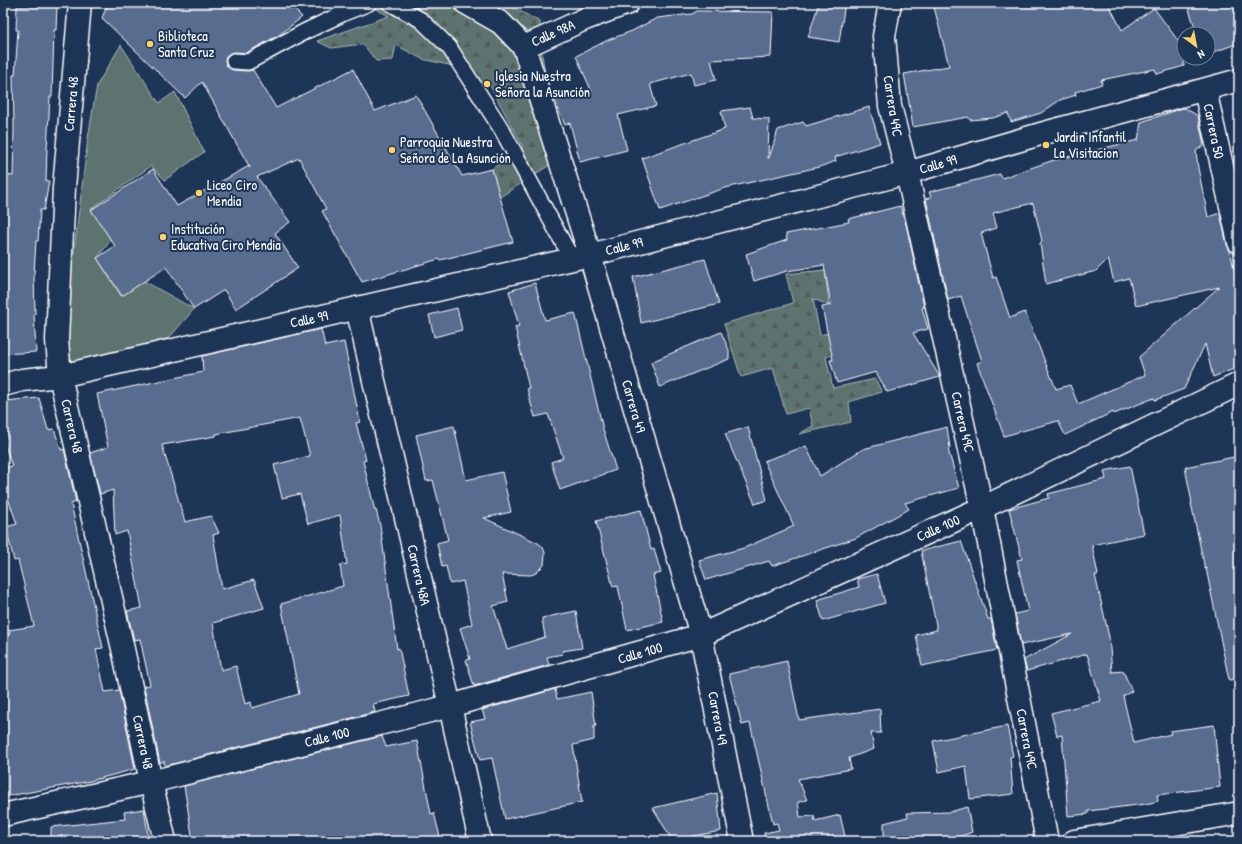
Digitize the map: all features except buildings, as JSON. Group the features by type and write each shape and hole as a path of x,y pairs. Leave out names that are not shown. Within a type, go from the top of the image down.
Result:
{"street":[{"name":"Carrera 48","path":"80,3 64,188 57,340 60,376 123,649 165,841"},
{"name":"Carrera 49","path":"466,3 501,23 524,46 581,257 701,635 742,841"},
{"name":"Calle 98A","path":"524,46 585,19 628,3"},
{"name":"Carrera 49C","path":"890,3 884,36 890,106 907,173 982,508 1047,841"},
{"name":"Calle 99","path":"3,384 22,380 60,376 581,257 907,173 1044,133 1239,80"},
{"name":"Carrera 50","path":"1205,90 1239,242"},
{"name":"Carrera 48A","path":"357,308 480,841"},
{"name":"Calle 100","path":"3,816 151,782 450,706 701,635 982,508 1239,384"},
{"path":"1074,841 1239,813"}],"lane":[{"path":"234,61 248,62 304,32 369,3"},
{"path":"390,3 421,20 450,47 581,257"}],"green space":[{"path":"365,3 505,3 540,22 542,55 559,159 500,197 492,169 523,147 487,80 470,97 453,66 422,59 396,45 393,60 376,61 363,44 331,48 317,41 389,16"},
{"path":"121,45 159,103 175,92 204,152 165,180 151,166 91,209 111,240 97,258 121,296 144,281 194,309 169,338 68,366 69,291 88,138 97,85"},
{"path":"825,270 829,305 813,299 820,335 857,326 861,345 826,357 833,388 875,379 882,392 849,402 851,422 799,434 813,426 809,408 786,414 773,368 741,377 724,324 793,303 786,274"}],"place":[{"name":"Biblioteca Santa Cruz","path":"150,44"},
{"name":"Iglesia Nuestra Señora la Asunción","path":"487,84"},
{"name":"Jardin Infantil La Visitacion","path":"1046,145"},
{"name":"Parroquia Nuestra Señora de La Asunción","path":"392,150"},
{"name":"Liceo Ciro Mendia","path":"199,193"},
{"name":"Institución Educativa Ciro Mendia","path":"163,237"}]}
